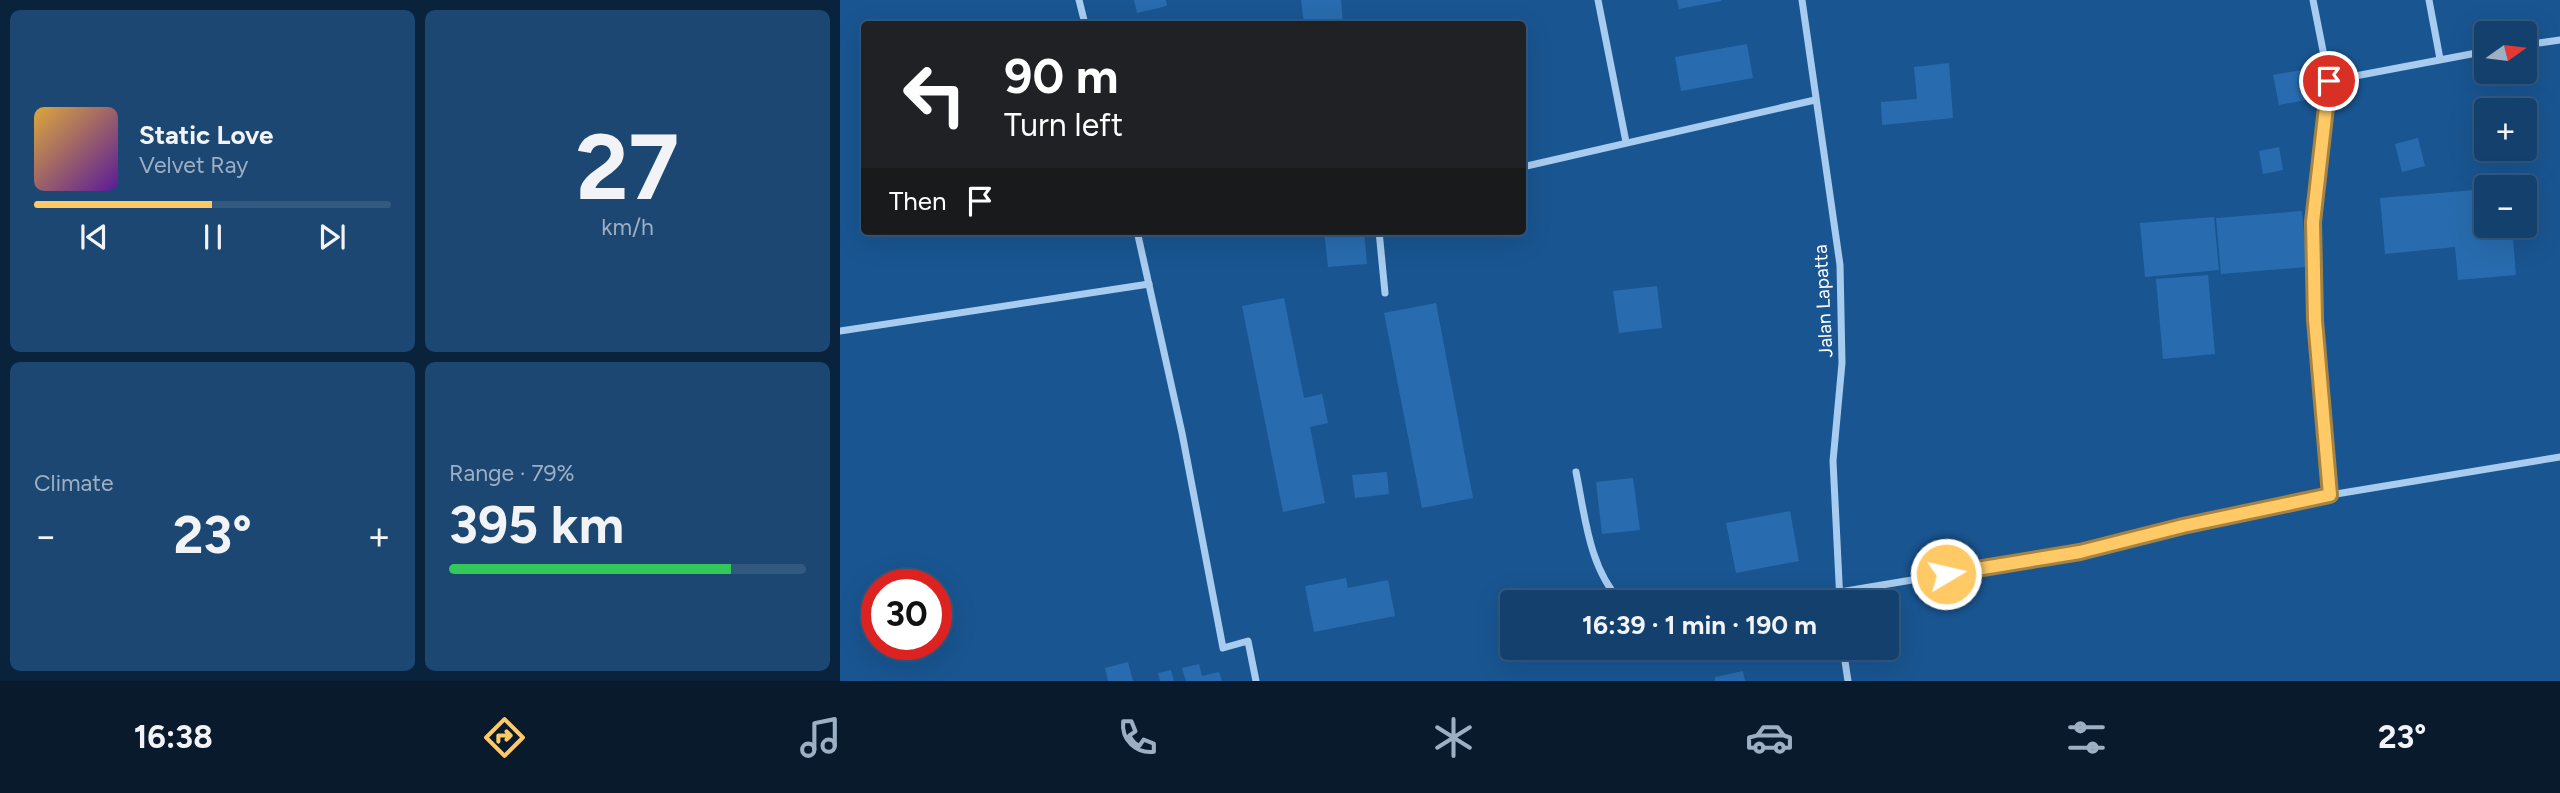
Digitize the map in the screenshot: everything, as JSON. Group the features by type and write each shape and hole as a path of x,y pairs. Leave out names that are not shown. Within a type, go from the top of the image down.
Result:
{"street":[{"path":"1079,0 1084,21"},
{"path":"1598,0 1626,142"},
{"name":"Jalan Lapatta","path":"1802,0 1840,265 1842,363 1833,461 1839,590"},
{"path":"2313,0 2329,81 2313,222 2315,320 2330,495"},
{"path":"2429,0 2440,59"},
{"path":"2538,43 2560,40"},
{"path":"2329,81 2474,53"},
{"path":"1526,166 1815,100"},
{"path":"1138,235 1182,433 1223,648 1248,641 1256,681"},
{"path":"1379,235 1385,293"},
{"path":"840,331 1149,284"},
{"path":"1845,590 2080,552 2183,526 2330,495 2560,457"},
{"path":"1576,472 1588,532 1601,575 1612,590"},
{"path":"1845,660 1848,681"}],"building":[{"path":"1134,0 1166,0 1167,6 1137,13"},
{"path":"1301,0 1341,0 1343,21 1304,21"},
{"path":"1677,0 1721,0 1721,1 1679,9"},
{"path":"1747,44 1753,78 1681,91 1675,57"},
{"path":"1949,63 1953,118 1882,125 1881,102 1917,99 1914,67"},
{"path":"2317,67 2322,97 2279,105 2273,75"},
{"path":"2418,138 2425,166 2402,172 2395,144"},
{"path":"2279,147 2283,170 2263,174 2259,151"},
{"path":"2474,190 2474,238 2513,238 2516,275 2458,280 2455,247 2385,254 2380,198"},
{"path":"2302,211 2307,267 2221,274 2216,218"},
{"path":"2214,217 2219,270 2145,277 2140,223"},
{"path":"1324,235 1364,235 1367,264 1328,267"},
{"path":"2208,275 2215,354 2163,359 2156,279"},
{"path":"1657,286 1662,328 1619,333 1613,291"},
{"path":"1284,298 1304,398 1322,394 1328,423 1310,427 1325,503 1283,512 1242,306"},
{"path":"1436,303 1473,498 1422,508 1384,313"},
{"path":"1387,472 1389,494 1355,498 1352,475"},
{"path":"1633,478 1640,530 1602,534 1596,482"},
{"path":"1790,511 1799,561 1736,573 1726,523"},
{"path":"1346,578 1348,588 1388,580 1395,616 1314,632 1305,586"},
{"path":"1128,662 1133,681 1108,681 1105,668"},
{"path":"1199,664 1202,676 1219,672 1222,681 1186,681 1182,668"},
{"path":"1171,670 1174,681 1160,681 1158,673"},
{"path":"1743,671 1745,681 1715,681 1715,677"}],"route":[{"path":"1946,574 2080,552 2183,526 2330,495 2315,320 2313,222 2329,81"}]}
